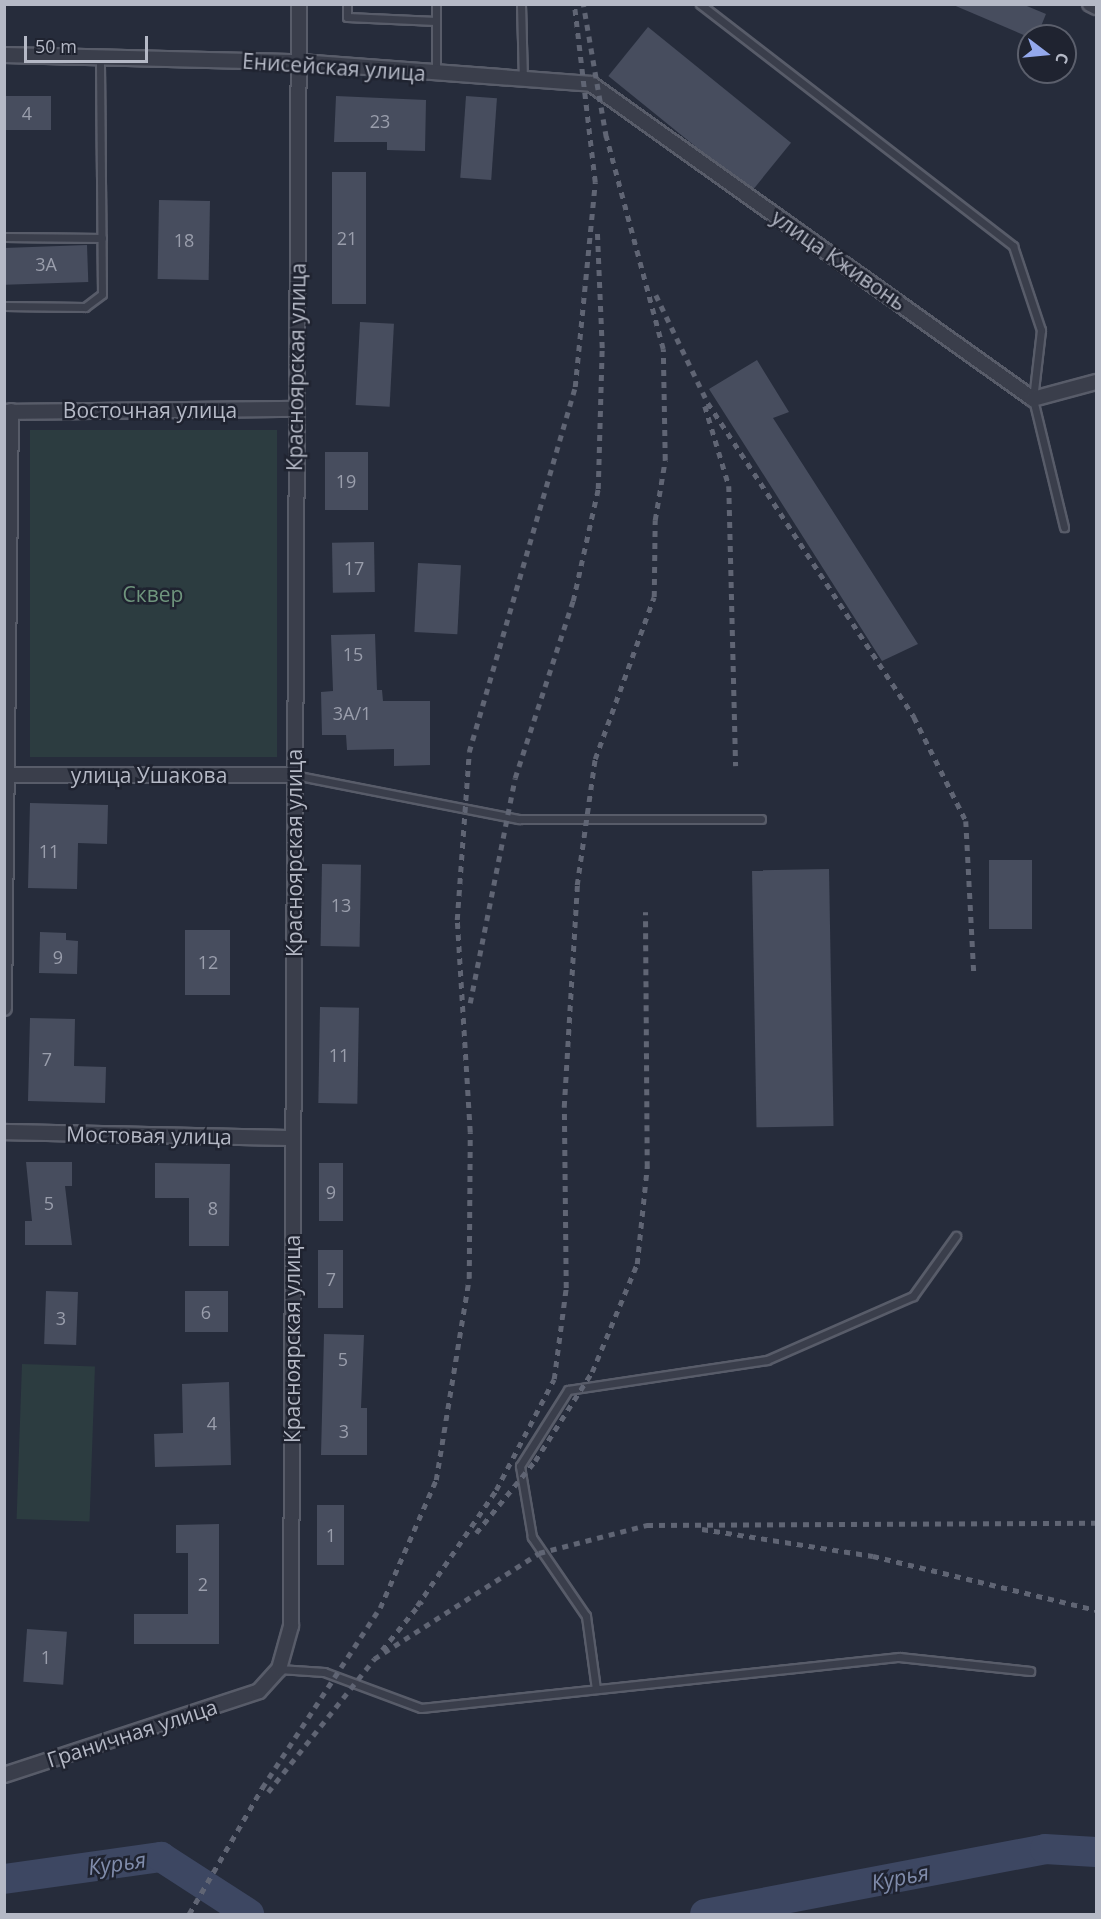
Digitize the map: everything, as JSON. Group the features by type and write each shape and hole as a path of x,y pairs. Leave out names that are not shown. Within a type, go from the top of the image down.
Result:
{"street":[{"name":"Красноярская улица","path":"259,1691 279,1669 291,1626 299,4"},
{"path":"1090,4 1096,7"},
{"name":"Енисейская улица","path":"4,55 100,55 300,62 436,75 591,84"},
{"name":"улица Кживонь","path":"591,84 1032,399"},
{"path":"1032,399 1096,382"},
{"name":"Восточная улица","path":"8,411 296,409"},
{"path":"4,1008 8,411"},
{"name":"улица Ушакова","path":"6,775 294,775"},
{"name":"Мостовая улица","path":"4,1132 293,1138"},
{"name":"Граничная улица","path":"4,1775 259,1691"}],"lane":[{"path":"347,4 347,17 436,21"},
{"path":"436,4 436,75"},
{"path":"521,4 523,79"},
{"path":"700,4 1013,246 1041,330 1032,399 1064,526"},
{"path":"4,306 85,307 102,294 100,55"},
{"path":"4,237 102,238"},
{"path":"294,775 519,819 760,819"},
{"path":"596,1689 586,1616 532,1536 520,1466 568,1390 767,1360 913,1296 956,1236"},
{"path":"279,1669 324,1672 421,1708 899,1657 1030,1671"}],"green space":[{"name":"Сквер","path":"30,430 277,430 277,757 30,757"},
{"path":"22,1364 95,1367 90,1521 17,1519"}],"building":[{"path":"951,4 1022,4 1046,14 1042,24 1017,24 1017,32"},
{"path":"648,27 791,143 751,192 608,76"},
{"path":"4,96 51,96 51,130 4,130"},
{"path":"336,96 426,100 425,151 387,150 387,142 334,142"},
{"path":"466,96 497,98 491,180 460,178"},
{"path":"332,172 366,172 366,304 332,304"},
{"path":"159,200 210,201 209,280 158,279"},
{"path":"87,245 88,282 5,285 4,248"},
{"path":"360,322 394,324 390,407 356,405"},
{"path":"757,360 789,412 773,418 918,644 882,661 709,389"},
{"path":"325,452 368,452 368,510 325,510"},
{"path":"374,542 375,592 333,593 332,543"},
{"path":"418,563 461,565 457,634 414,632"},
{"path":"375,634 377,690 382,690 383,701 430,701 430,765 394,766 394,749 347,750 346,735 322,735 321,692 333,691 331,635"},
{"path":"30,803 108,805 107,844 78,843 77,889 28,888"},
{"path":"989,860 1032,860 1032,929 989,929"},
{"path":"322,864 361,865 360,947 321,946"},
{"path":"829,869 833,1126 756,1127 752,870"},
{"path":"185,930 230,930 230,995 185,995"},
{"path":"40,932 66,933 66,940 78,941 77,974 39,973"},
{"path":"320,1007 359,1008 357,1104 318,1103"},
{"path":"30,1018 75,1019 74,1066 106,1067 105,1103 28,1101"},
{"path":"26,1162 72,1162 72,1186 65,1186 72,1245 25,1245 25,1221 32,1221"},
{"path":"155,1163 230,1164 229,1246 189,1246 189,1198 155,1198"},
{"path":"319,1163 343,1163 343,1221 319,1221"},
{"path":"318,1250 343,1250 343,1308 318,1308"},
{"path":"46,1291 78,1292 76,1345 44,1344"},
{"path":"185,1291 228,1291 228,1332 185,1332"},
{"path":"324,1334 364,1335 361,1408 367,1408 367,1455 321,1455"},
{"path":"229,1382 231,1465 155,1467 154,1434 183,1433 182,1384"},
{"path":"317,1505 344,1505 344,1565 317,1565"},
{"path":"219,1524 219,1644 134,1644 134,1614 188,1614 188,1553 176,1553 176,1525"},
{"path":"27,1629 67,1632 63,1685 23,1682"}],"waterway":[{"name":"Курья","path":"705,1914 1045,1849 1096,1852"},
{"name":"Курья","path":"4,1879 161,1857 249,1914"}],"railway":[{"path":"189,1914 262,1788 380,1608 436,1480 469,1278 470,1132 457,920 469,752 575,387 595,182 574,4"},
{"path":"417,1606 496,1490 554,1379 566,1288 564,1107 577,885 595,759 654,597 655,520 665,460 663,349 606,137 583,4"},
{"path":"470,1003 515,778 573,601 598,489 602,348 597,228"},
{"path":"656,295 708,403 914,717 966,821 974,972"},
{"path":"705,406 729,486 736,766"},
{"path":"476,1533 535,1461 592,1372 637,1264 647,1167 645,912"},
{"path":"268,1792 374,1659 539,1553 647,1525 1096,1523"},
{"path":"702,1529 873,1556 1096,1610"},
{"path":"382,1650 422,1601"}]}
